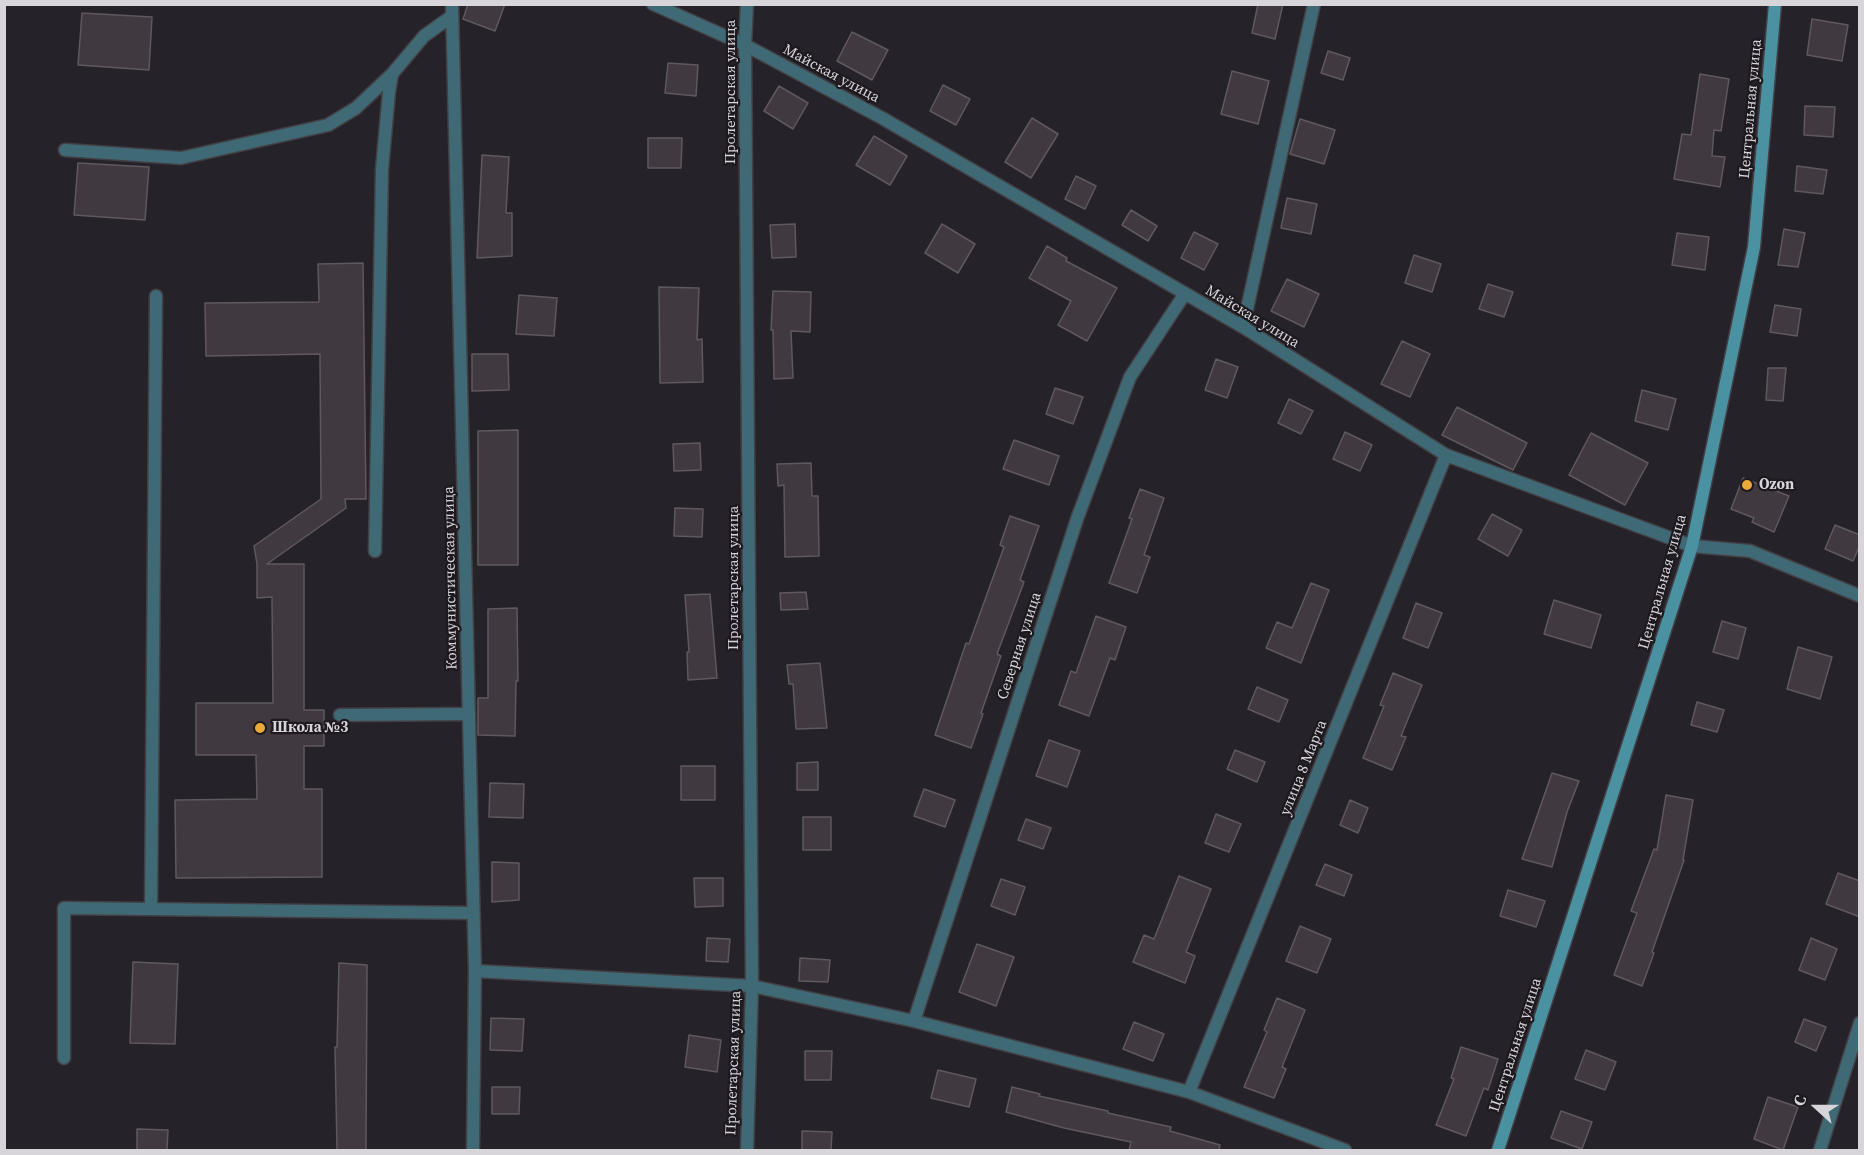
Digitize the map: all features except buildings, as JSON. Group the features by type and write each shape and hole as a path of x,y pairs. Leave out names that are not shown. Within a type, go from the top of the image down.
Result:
{"main road":[{"name":"Центральная улица","path":"1498,1150 1692,546 1754,247 1775,4"}],"street":[{"name":"Майская улица","path":"653,4 745,45 882,118 1184,295 1243,327 1446,455 1692,546 1750,551 1860,596"},
{"name":"Пролетарская улица","path":"747,4 745,45 752,986 747,1150"},
{"path":"1243,327 1314,4"},
{"path":"64,150 182,158 327,125 356,108 392,74 424,36 452,10"},
{"name":"Коммунистическая улица","path":"452,10 475,971 473,1150"},
{"path":"375,551 382,169 392,74"},
{"name":"Северная улица","path":"914,1021 1077,519 1130,377 1184,295"},
{"path":"152,909 156,296"},
{"name":"улица 8 Марта","path":"1189,1092 1446,455"},
{"path":"340,715 469,714"},
{"path":"64,1058 64,908 473,913"},
{"path":"475,971 752,986 914,1021 1189,1092 1345,1150"},
{"path":"1820,1150 1860,1023"}],"place":[{"name":"Ozon","path":"1747,485"},
{"name":"Школа №3","path":"260,728"}]}
